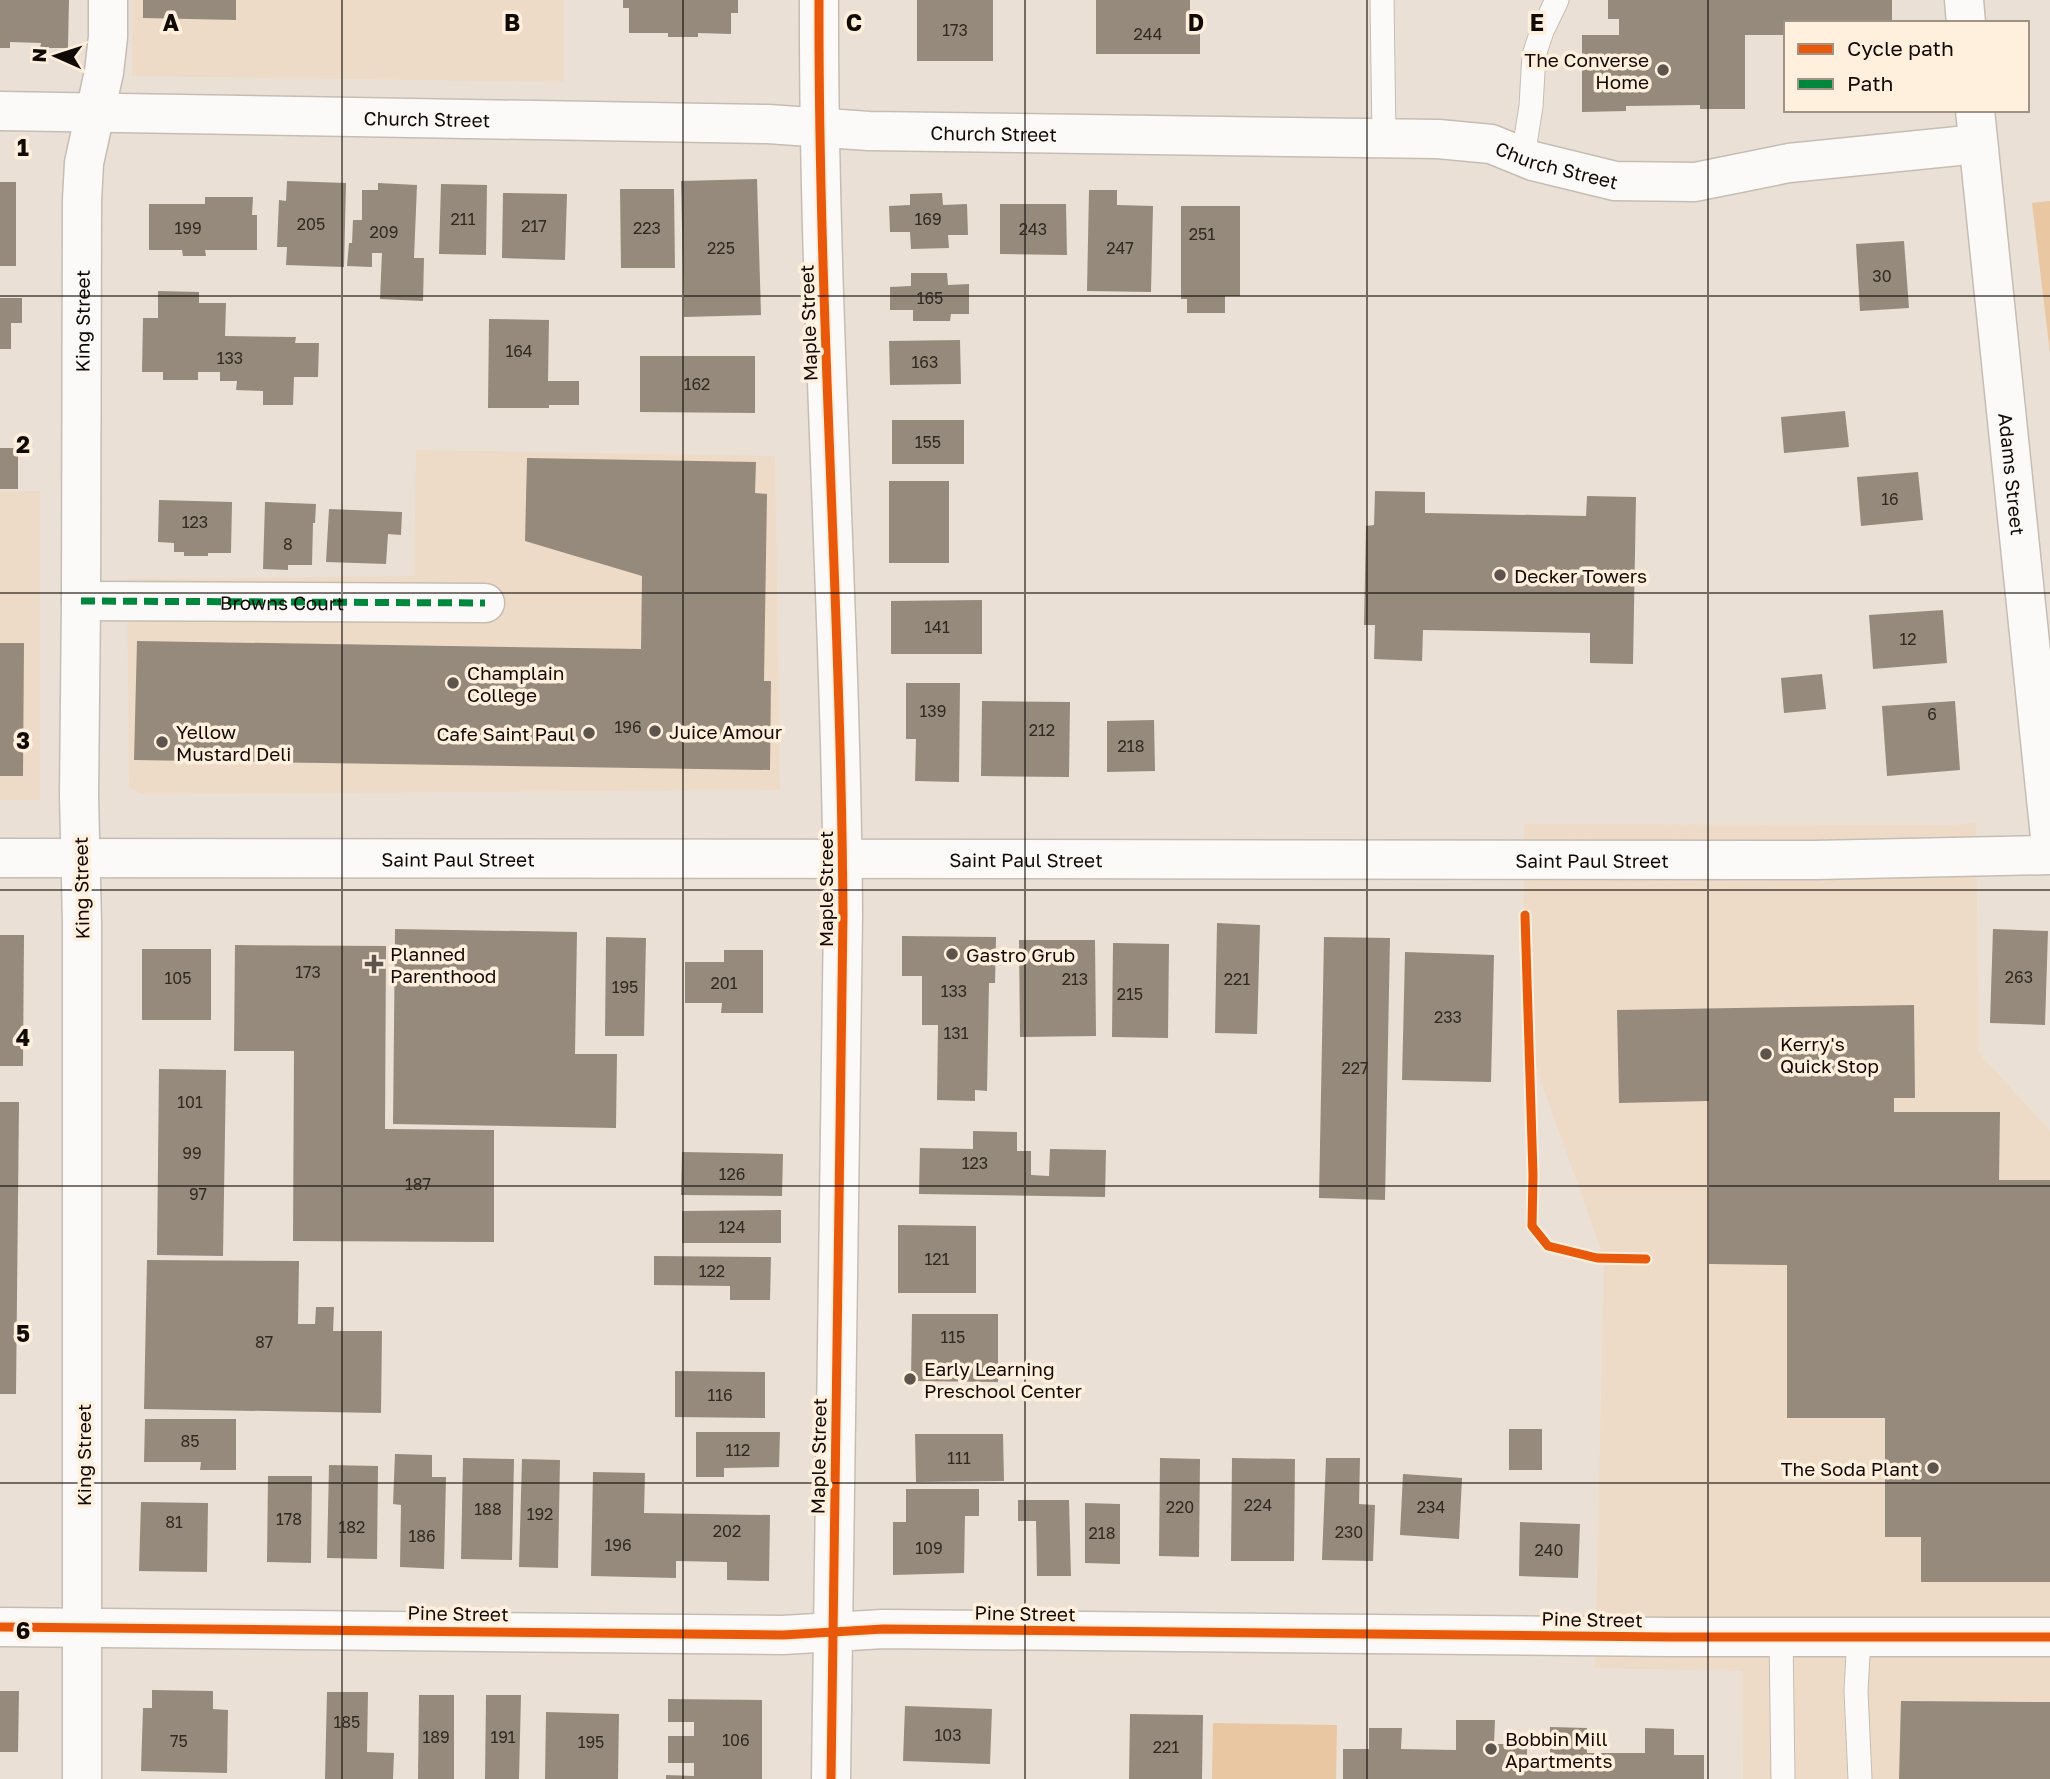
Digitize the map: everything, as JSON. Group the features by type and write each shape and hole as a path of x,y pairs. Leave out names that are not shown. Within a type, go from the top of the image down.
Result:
{"street":[{"name":"King Street","path":"82,1779 79,796 82,200 85,163 104,72 108,0"},
{"name":"Maple Street","path":"819,0 820,128 843,858 831,1779"},
{"path":"1964,0 1966,21"},
{"name":"Church Street","path":"0,111 754,124 897,132 1438,139 1491,144 1533,161 1615,181 1695,182 1976,127"},
{"name":"Adams Street","path":"1976,127 2050,837"},
{"name":"Browns Court","path":"82,601 485,603"},
{"name":"Saint Paul Street","path":"0,858 1815,860 2050,855"},
{"name":"Pine Street","path":"0,1627 783,1635 883,1629 2050,1637"}],"lane":[{"path":"1382,0 1384,138"},
{"path":"1523,157 1531,106 1534,55 1557,0"},
{"path":"1781,1637 1783,1779"},
{"path":"1859,1637 1856,1691 1860,1779"}],"shaded area":[{"path":"132,0 564,0 564,82 132,76"},
{"path":"2050,201 2050,353 2032,203"},
{"name":"Champlain College","path":"416,450 775,456 780,790 141,794 129,787 127,579 414,576"},
{"path":"0,491 40,491 40,800 0,800"},
{"path":"1976,823 1979,1053 2050,1131 2050,1779 1743,1779 1742,1671 1595,1668 1604,1258 1523,1031 1524,824"},
{"path":"1213,1723 1337,1725 1336,1779 1212,1779"}],"building":[{"path":"0,0 69,0 68,48 40,48 41,43 10,42 10,48 0,48"},
{"path":"143,0 236,0 236,20 143,18"},
{"path":"623,0 738,0 738,13 731,13 731,34 698,33 698,37 668,37 668,33 629,33 629,8 623,8"},
{"path":"917,0 993,0 993,61 917,61"},
{"path":"1096,0 1190,0 1190,14 1200,14 1200,54 1096,54"},
{"name":"The Converse Home","path":"1608,0 1892,0 1892,21 1784,21 1784,35 1745,35 1745,109 1700,109 1700,105 1626,106 1626,111 1582,112 1582,35 1619,35 1619,19 1608,19"},
{"path":"757,179 761,315 684,317 681,181"},
{"path":"287,181 346,183 344,267 286,265 287,247 277,247 279,200 286,201"},
{"path":"0,182 16,182 16,266 0,266"},
{"path":"378,183 417,185 414,258 424,258 423,301 380,299 382,253 372,253 372,267 347,266 353,220 362,220 362,190 378,190"},
{"path":"441,184 487,185 486,255 439,254"},
{"path":"620,189 674,189 675,268 621,268"},
{"path":"1089,190 1117,190 1117,205 1153,206 1151,292 1087,291"},
{"path":"503,193 567,194 565,260 502,258"},
{"path":"942,193 943,205 967,204 968,235 948,235 949,248 911,249 910,232 890,232 889,206 910,205 910,194"},
{"path":"205,197 253,197 252,215 257,215 257,250 205,250 206,256 183,256 182,250 149,250 149,204 205,204"},
{"path":"1000,204 1066,204 1067,255 1000,254"},
{"path":"1181,206 1240,206 1240,296 1225,296 1225,313 1187,313 1187,299 1181,299"},
{"path":"1904,241 1909,308 1860,311 1856,244"},
{"path":"911,273 947,273 948,285 969,284 969,314 951,314 950,321 913,321 913,310 890,310 890,287 911,286"},
{"path":"158,291 199,292 199,303 226,303 225,336 296,337 295,343 319,343 318,377 294,377 293,405 263,405 263,391 236,390 237,381 220,381 220,372 198,372 198,380 163,380 163,372 142,372 143,318 158,318"},
{"path":"0,298 22,298 22,323 11,323 11,349 0,349"},
{"path":"489,319 549,320 548,381 579,381 579,405 488,408"},
{"path":"960,340 961,384 890,385 889,341"},
{"path":"640,356 755,356 755,413 640,412"},
{"path":"1845,411 1849,447 1784,453 1781,417"},
{"path":"892,420 964,420 964,464 892,464"},
{"path":"0,448 18,448 18,489 0,489"},
{"path":"527,458 756,462 755,493 767,494 764,681 771,681 770,770 134,760 137,641 641,649 642,576 525,541"},
{"path":"1918,472 1923,520 1861,526 1857,477"},
{"path":"889,481 949,481 949,563 889,563"},
{"name":"Decker Towers","path":"1375,491 1425,492 1425,513 1586,516 1587,496 1636,497 1633,664 1590,663 1590,633 1423,630 1422,661 1374,659 1375,625 1364,625 1366,526 1374,525"},
{"path":"159,500 232,502 231,553 184,556 184,552 174,552 174,543 158,542"},
{"path":"265,502 316,504 312,565 288,565 288,570 263,569"},
{"path":"329,509 402,512 401,535 388,534 386,564 326,562"},
{"path":"982,600 982,654 891,654 891,601"},
{"path":"1943,610 1947,663 1873,669 1869,615"},
{"path":"0,643 24,643 23,776 0,776"},
{"path":"1822,674 1826,709 1784,713 1781,678"},
{"path":"906,683 960,683 959,782 915,781 916,739 906,739"},
{"path":"982,701 1070,702 1069,777 981,776"},
{"path":"1955,701 1960,770 1887,776 1882,706"},
{"path":"1154,720 1155,771 1107,772 1107,721"},
{"path":"1217,923 1260,925 1257,1034 1215,1033"},
{"path":"395,929 577,932 575,1054 617,1054 616,1128 393,1124"},
{"path":"1993,929 2048,931 2045,1025 1990,1023"},
{"path":"0,935 24,935 23,1066 0,1066"},
{"path":"902,936 996,937 995,983 989,983 987,1091 975,1090 975,1101 937,1100 938,1025 922,1025 922,976 902,976"},
{"path":"606,937 646,938 644,1036 605,1036"},
{"path":"1324,937 1390,938 1385,1200 1319,1198"},
{"path":"1019,940 1095,940 1096,1036 1020,1037"},
{"path":"1113,943 1169,944 1168,1038 1112,1037"},
{"path":"235,945 386,946 385,1129 494,1130 494,1242 293,1241 294,1051 234,1051"},
{"path":"142,949 211,949 211,1020 142,1020"},
{"path":"724,950 763,950 763,1013 721,1013 722,1003 685,1003 685,962 724,962"},
{"path":"1405,952 1494,955 1491,1082 1402,1080"},
{"path":"1914,1005 1915,1098 1894,1098 1894,1112 2000,1112 1999,1180 2050,1180 2050,1582 1921,1582 1921,1537 1885,1537 1885,1418 1787,1418 1787,1265 1709,1264 1709,1101 1619,1103 1617,1010"},
{"path":"159,1069 226,1070 223,1256 157,1255"},
{"path":"0,1102 19,1102 16,1394 0,1394"},
{"path":"973,1131 1017,1132 1017,1151 1031,1151 1031,1175 1049,1176 1050,1149 1106,1150 1105,1197 919,1194 920,1148 973,1149"},
{"path":"682,1152 783,1154 782,1196 681,1195"},
{"path":"781,1210 781,1243 682,1243 682,1211"},
{"path":"898,1225 976,1226 976,1293 898,1293"},
{"path":"654,1256 771,1257 770,1300 730,1300 730,1286 654,1285"},
{"path":"147,1260 299,1261 298,1324 315,1324 316,1307 334,1307 333,1331 382,1331 381,1413 144,1409"},
{"path":"912,1314 998,1314 998,1382 911,1381"},
{"path":"675,1371 765,1372 765,1418 675,1417"},
{"path":"145,1419 236,1419 236,1470 200,1470 201,1462 144,1462"},
{"path":"1509,1429 1542,1429 1542,1470 1509,1470"},
{"path":"696,1432 780,1432 779,1467 724,1468 724,1477 696,1477"},
{"path":"915,1434 1003,1434 1004,1481 916,1482"},
{"path":"395,1454 432,1455 432,1477 446,1477 444,1569 400,1567 401,1505 393,1504"},
{"path":"463,1458 514,1459 512,1560 461,1559"},
{"path":"1160,1458 1200,1459 1199,1557 1159,1556"},
{"path":"1232,1458 1295,1459 1294,1561 1231,1561"},
{"path":"1326,1458 1360,1458 1359,1504 1375,1505 1373,1561 1322,1560"},
{"path":"522,1459 560,1460 558,1568 519,1567"},
{"path":"329,1465 378,1466 377,1559 327,1558"},
{"path":"593,1472 645,1473 644,1513 770,1515 769,1581 727,1580 727,1562 676,1561 676,1578 591,1576"},
{"path":"1403,1474 1462,1478 1459,1539 1400,1535"},
{"path":"268,1476 312,1476 311,1563 267,1562"},
{"path":"906,1489 979,1489 979,1516 965,1516 964,1573 893,1575 893,1522 906,1522"},
{"path":"1018,1500 1069,1500 1071,1576 1037,1576 1036,1521 1018,1521"},
{"path":"141,1502 208,1503 207,1572 139,1571"},
{"path":"1085,1503 1120,1504 1120,1564 1085,1563"},
{"path":"1520,1522 1580,1524 1578,1578 1519,1576"},
{"path":"152,1690 213,1691 213,1709 228,1710 227,1773 141,1771 143,1708 152,1708"},
{"path":"0,1691 19,1691 18,1752 0,1752"},
{"path":"327,1692 368,1692 367,1752 394,1753 393,1779 325,1779"},
{"path":"419,1695 454,1695 454,1779 418,1779"},
{"path":"486,1695 521,1695 519,1779 485,1779"},
{"path":"668,1699 762,1700 762,1779 666,1779 666,1775 694,1776 694,1763 668,1763 668,1736 694,1736 694,1722 668,1722"},
{"path":"1901,1701 2050,1702 2050,1779 1899,1779"},
{"path":"905,1706 992,1709 990,1764 903,1761"},
{"path":"546,1712 619,1714 618,1779 545,1779"},
{"path":"1130,1714 1203,1715 1202,1779 1129,1779"},
{"name":"Bobbin Mill Apartments","path":"1456,1720 1495,1720 1494,1744 1527,1744 1527,1756 1550,1756 1550,1727 1587,1728 1587,1753 1645,1753 1645,1728 1674,1729 1674,1755 1704,1755 1704,1779 1343,1779 1343,1749 1369,1749 1369,1728 1402,1728 1401,1749 1456,1750"}],"marked path":[{"path":"81,601 485,603"}],"cycle path":[{"path":"819,0 822,229 843,915 831,1779"},
{"path":"1525,915 1533,1175 1532,1226 1548,1246 1597,1258 1646,1259"},
{"path":"0,1627 783,1635 883,1629 1669,1637 2050,1637"}],"place":[{"name":"The Converse Home","path":"1663,70"},
{"name":"Decker Towers","path":"1500,575"},
{"name":"Champlain College","path":"453,683"},
{"name":"Juice Amour","path":"655,731"},
{"name":"Cafe Saint Paul","path":"589,733"},
{"name":"Yellow Mustard Deli","path":"162,742"},
{"name":"Gastro Grub","path":"952,954"},
{"name":"Planned Parenthood","path":"374,964"},
{"name":"Kerry's Quick Stop","path":"1766,1054"},
{"name":"Early Learning Preschool Center","path":"910,1379"},
{"name":"The Soda Plant","path":"1933,1468"},
{"name":"Bobbin Mill Apartments","path":"1491,1749"}]}
